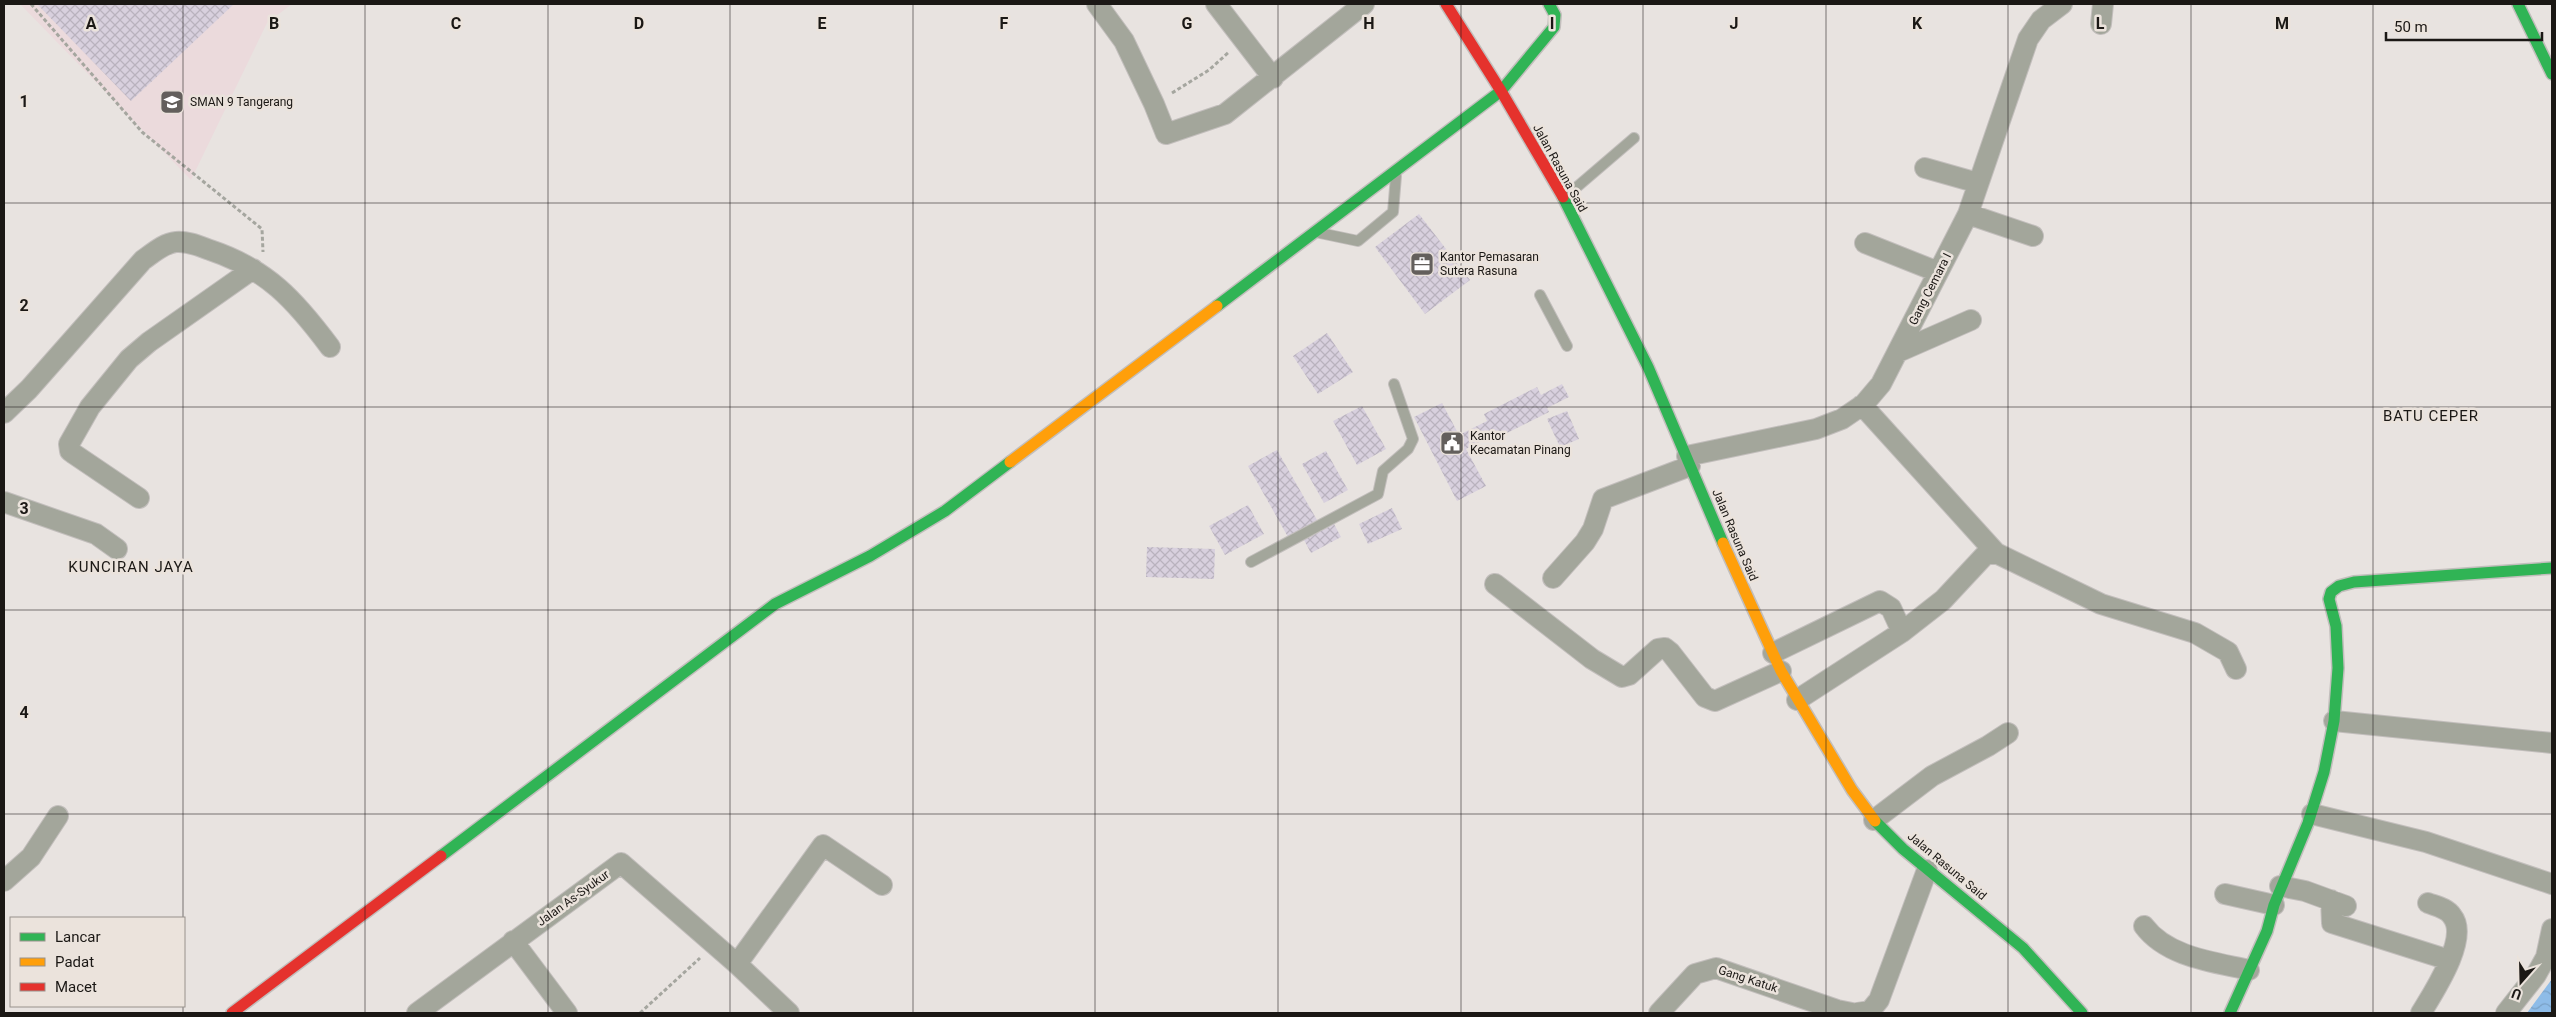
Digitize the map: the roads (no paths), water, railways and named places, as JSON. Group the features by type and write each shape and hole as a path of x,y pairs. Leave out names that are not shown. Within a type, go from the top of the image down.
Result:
{"main road":[{"name":"Jalan Rasuna Said","path":"1446,4 1501,91 1564,199 1648,367 1738,579 1777,662 1797,700 1852,790 1874,820 1927,870 2023,948 2082,1013"},
{"path":"232,1013 775,604 870,556 945,511 1501,91 1554,27 1556,18 1549,4"},
{"path":"2518,4 2552,74"},
{"path":"2230,1013 2267,931 2280,886 2312,814 2324,772 2334,721 2338,668 2336,626 2329,599 2331,592 2339,586 2354,582 2552,568"}],"street":[{"path":"1097,4 1124,41 1166,134 1225,114 1273,78 1364,4"},
{"path":"1216,4 1273,78"},
{"name":"Gang Cemara I","path":"1553,578 1585,542 1593,529 1603,499 1688,461 1816,429 1842,419 1862,406 1881,384 1968,214 2028,39 2041,20 2062,4"},
{"path":"2101,24 2103,4"},
{"path":"1925,168 1978,182"},
{"path":"1968,214 2033,236"},
{"path":"4,413 29,389 143,260 164,245 187,242 225,255 253,269 286,293 330,347"},
{"path":"1865,243 1938,272"},
{"path":"139,498 70,451 69,444 90,407 129,359 148,342 253,269"},
{"path":"1898,352 1971,320"},
{"path":"1862,406 1996,553 2101,604 2202,637 2228,652 2236,669"},
{"path":"4,502 96,534 117,549"},
{"path":"1797,700 1902,632 1943,600 1985,555 1996,553"},
{"path":"1495,584 1592,659 1622,677 1626,677 1658,649 1664,648 1670,652 1705,697 1716,701 1777,662 1880,601 1891,608 1902,632"},
{"path":"2334,721 2552,744"},
{"path":"1874,820 1932,776 2008,733"},
{"path":"2312,814 2426,842 2552,884"},
{"path":"4,881 31,858 58,816"},
{"path":"737,964 823,845 882,885"},
{"name":"Jalan As-Syukur","path":"417,1013 621,863 737,964 789,1013"},
{"name":"Gang Katuk","path":"1659,1013 1685,982 1695,974 1716,968 1837,1010 1864,1013 1879,1000 1927,870"},
{"path":"2280,886 2305,891 2339,903 2332,922 2449,960"},
{"path":"2224,894 2274,905"},
{"path":"2421,1013 2441,980 2458,931 2453,916 2444,909 2428,903"},
{"path":"2144,926 2152,937 2169,947 2193,956 2249,970"},
{"path":"2506,1013 2536,975 2546,958 2552,929"},
{"path":"513,941 566,1013"}],"lane":[{"path":"1564,199 1634,138"},
{"path":"1314,232 1358,242 1394,212 1396,170"},
{"path":"1540,295 1567,346"},
{"path":"1251,562 1378,494 1383,471 1386,466 1408,449 1412,439 1394,384"}],"water":[{"path":"2552,979 2552,1013 2527,1013"}],"place":[{"name":"SMAN 9 Tangerang","path":"172,102"},
{"name":"Kantor Pemasaran Sutera Rasuna","path":"1422,264"},
{"name":"Kantor Kecamatan Pinang","path":"1452,443"}],"district":[{"name":"BATU CEPER","path":"2431,416"},
{"name":"KUNCIRAN JAYA","path":"131,567"}]}
